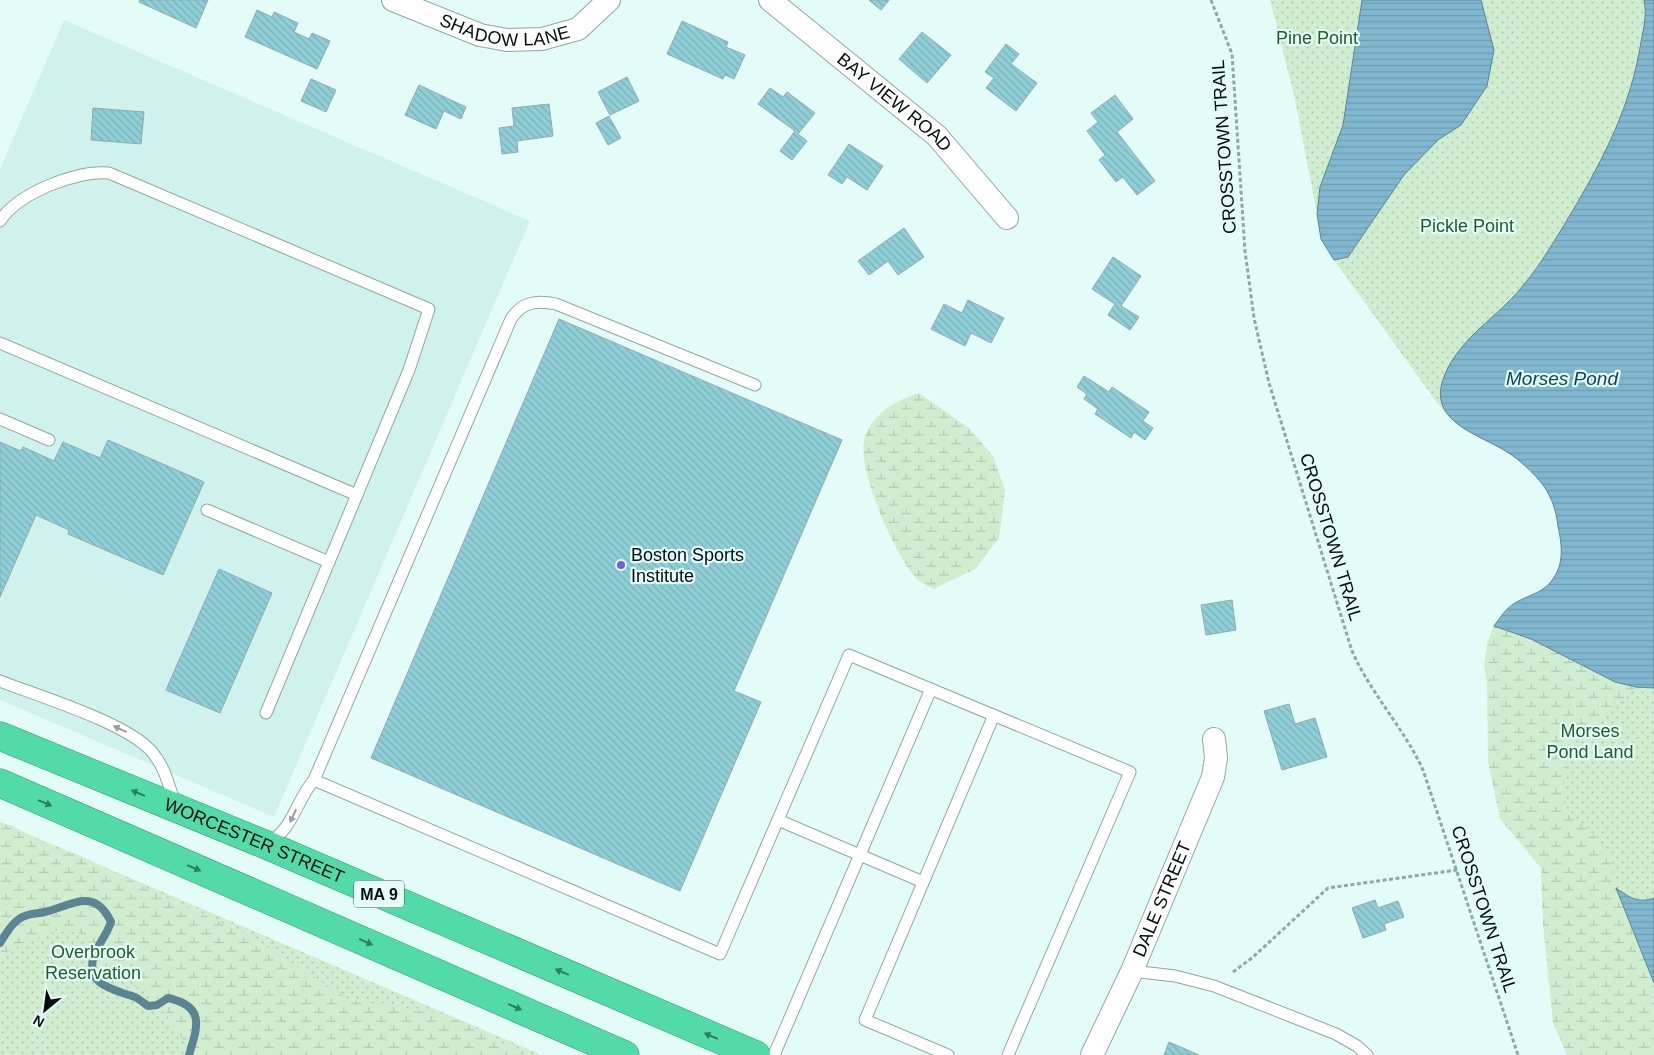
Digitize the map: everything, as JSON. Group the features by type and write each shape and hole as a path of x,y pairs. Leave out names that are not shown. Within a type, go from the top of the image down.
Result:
{"highway":[{"name":"WORCESTER STREET","path":"0,736 264,844 756,1055"},
{"path":"0,783 625,1055"}],"street":[{"name":"SHADOW LANE","path":"393,0 480,36 507,40 542,39 578,29 609,0"},
{"name":"BAY VIEW ROAD","path":"770,0 937,136 1007,218"},
{"name":"DALE STREET","path":"1092,1055 1132,971 1213,777 1216,758 1214,739"}],"lane":[{"path":"0,220 15,205 62,181 90,172 109,173 429,309 409,370 266,713"},
{"path":"264,844 286,830 306,790 314,780 511,319 521,306 537,302 556,304 755,386"},
{"path":"0,343 357,495"},
{"path":"0,419 49,440"},
{"path":"207,510 329,562"},
{"path":"314,780 720,954 849,655 1130,772 1008,1055"},
{"path":"0,682 114,726 136,737 159,762 176,808"},
{"path":"774,1055 931,689"},
{"path":"948,1055 865,1020 994,715"},
{"path":"778,820 923,882"},
{"path":"1132,971 1174,976 1214,986 1336,1034 1357,1046 1367,1055"}],"path":[{"name":"CROSSTOWN TRAIL","path":"1212,0 1232,54 1245,251 1254,318 1269,384 1352,652 1360,669 1414,750 1423,770 1518,1055"},
{"path":"1214,986 1252,958 1328,888 1457,870"}],"shaded area":[{"path":"64,20 530,221 274,817 0,700 0,169"}],"green space":[{"name":"Pine Point","path":"1270,0 1362,0 1343,125 1320,187 1317,214 1295,99"},
{"name":"Pickle Point","path":"1481,0 1644,0 1647,13 1638,62 1618,126 1595,173 1555,240 1521,288 1462,347 1440,392 1446,415 1334,260 1348,257 1404,175 1438,140 1461,125 1494,50"},
{"path":"919,393 969,428 993,456 1005,490 999,538 975,569 934,589 917,579 908,568 888,531 870,486 863,447 870,426 881,413 895,403"},
{"name":"Morses Pond Land","path":"1494,626 1531,639 1615,682 1636,687 1575,744 1567,763 1562,788 1568,812 1600,841 1609,856 1616,888 1654,983 1654,1055 1567,1055 1553,1023 1543,924 1541,868 1500,819 1488,762 1487,684 1484,664 1488,640"},
{"name":"Morses Pond Land","path":"1531,639 1615,682 1636,687 1654,688 1654,898 1639,900 1617,889 1654,983 1654,1055 1617,1055"},
{"name":"Overbrook Reservation","path":"0,822 542,1055 0,1055"},
{"name":"Overbrook Reservation","path":"0,824 11,825 53,848 77,854 175,902 241,931 350,1000 438,1013 470,1025 505,1044 518,1055 194,1055 170,1022 159,998 100,969 89,953 87,941 79,933 60,929 7,952 0,957"}],"water":[{"path":"1362,0 1481,0 1494,50 1487,86 1461,125 1438,140 1404,175 1348,257 1334,260 1321,239 1317,214 1320,187 1343,125"},
{"name":"Morses Pond","path":"1644,0 1654,0 1654,688 1636,687 1615,682 1531,639 1494,626 1508,608 1539,592 1549,584 1557,572 1561,561 1561,549 1556,515 1550,496 1545,488 1525,466 1504,450 1475,435 1450,417 1442,405 1441,390 1446,372 1461,348 1521,288 1561,230 1596,170 1624,109 1631,87 1644,26"},
{"path":"1616,888 1638,900 1654,898 1654,983"}],"building":[{"path":"140,0 208,0 196,28 139,2"},
{"path":"869,0 889,0 881,10"},
{"path":"257,10 272,17 274,12 298,23 294,32 309,39 312,33 330,41 317,69 245,37"},
{"path":"682,21 728,42 726,47 745,55 734,79 725,75 723,79 667,54"},
{"path":"922,32 951,55 927,83 899,59"},
{"path":"1006,44 1019,54 1011,64 1037,83 1016,111 986,88 994,78 985,72"},
{"path":"627,77 639,101 610,115 598,92"},
{"path":"311,79 336,90 326,112 301,101"},
{"path":"419,85 466,107 461,119 444,111 436,129 405,115"},
{"path":"770,88 783,97 787,92 815,113 798,134 807,141 792,160 780,151 795,131 758,104"},
{"path":"1115,95 1133,119 1117,132 1155,181 1137,195 1123,177 1116,182 1099,160 1105,155 1087,131 1098,122 1091,113"},
{"path":"549,104 553,136 517,141 518,152 502,154 499,128 514,126 512,108"},
{"path":"93,108 144,112 141,144 91,140"},
{"path":"609,116 621,138 608,145 596,123"},
{"path":"849,144 883,166 867,190 847,177 842,184 828,175"},
{"path":"904,228 924,257 898,275 888,261 869,275 858,261"},
{"path":"1113,257 1141,276 1121,306 1139,317 1130,330 1108,315 1115,304 1092,289"},
{"path":"968,300 1004,318 991,343 971,333 965,346 931,329 944,304 962,313"},
{"name":"Boston Sports Institute","path":"559,319 842,440 734,691 761,702 680,891 371,758"},
{"path":"1084,376 1109,392 1112,387 1149,412 1143,421 1153,428 1145,440 1134,432 1131,438 1095,414 1098,409 1084,399 1087,394 1077,387"},
{"path":"108,440 204,482 163,575 68,534 69,530 36,515 0,597 0,442 21,451 23,447 54,461 63,442 100,458"},
{"path":"219,569 272,593 220,713 166,690"},
{"path":"1232,600 1236,630 1206,635 1201,605"},
{"path":"1289,704 1295,724 1315,718 1327,757 1282,770 1264,711"},
{"path":"1375,900 1378,908 1398,901 1404,917 1384,924 1386,930 1363,938 1352,908"},
{"path":"1169,1042 1199,1055 1164,1055"}],"waterway":[{"path":"0,943 13,924 25,916 81,901 90,901 97,904 111,922 95,953 92,964 93,973 97,980 111,989 135,997 148,1006 157,1005 168,998 188,1006 196,1019 195,1035 189,1055"}],"place":[{"name":"Boston Sports Institute","path":"621,565"}]}
